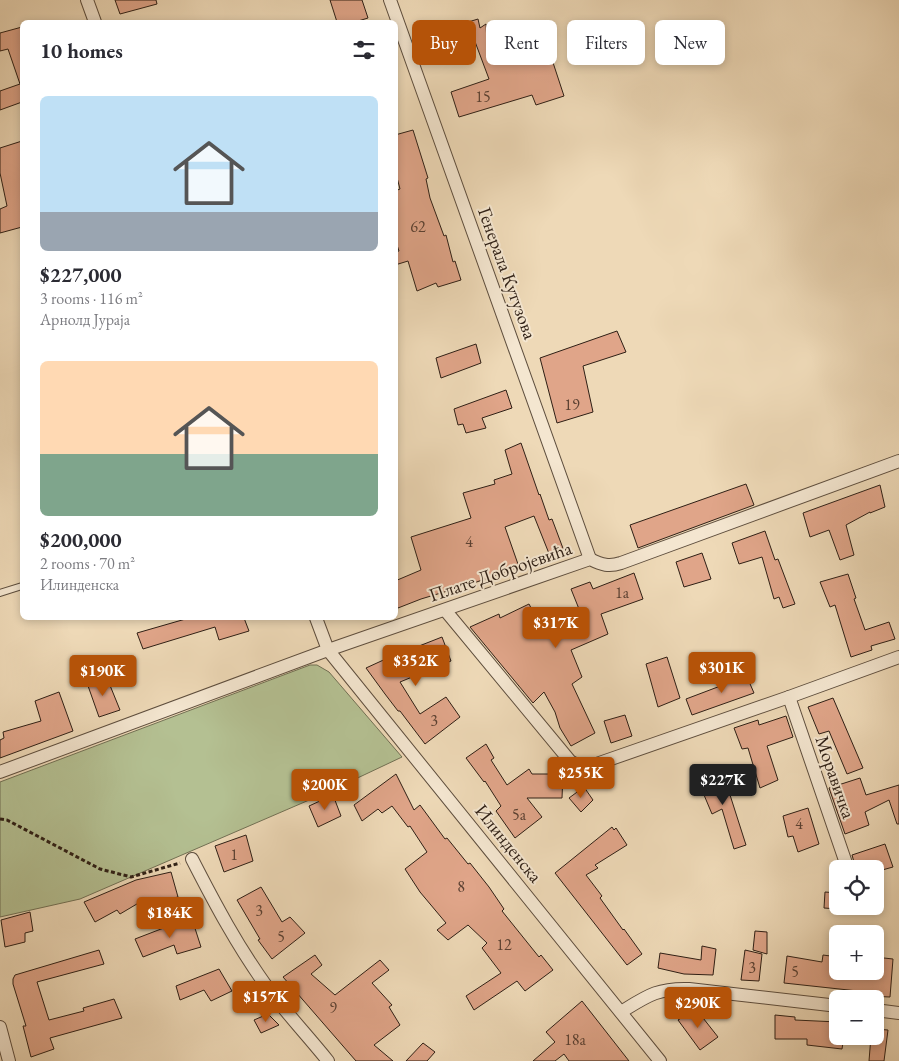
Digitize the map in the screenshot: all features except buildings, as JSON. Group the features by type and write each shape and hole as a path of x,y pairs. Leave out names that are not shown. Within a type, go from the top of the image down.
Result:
{"street":[{"path":"87,0 94,20"},
{"name":"Генерала Кутузова","path":"390,0 397,20"},
{"name":"Генерала Кутузова","path":"398,22 590,559"},
{"name":"Плате Добројевића","path":"0,772 328,650 590,559 602,565 611,566 621,563 899,461"},
{"path":"445,610 570,761 585,768 899,657"},
{"name":"Илинденска","path":"317,620 328,650 660,1061"},
{"name":"Моравичка","path":"789,697 845,860"},
{"path":"192,859 240,948 268,987 328,1061"},
{"path":"622,1012 648,995 673,988 829,1005"},
{"path":"884,1011 899,1013"},
{"path":"0,1027 9,1061"}],"lane":[{"path":"0,593 20,587"}],"path":[{"path":"0,819 7,820 100,869 131,877 192,859"}],"green space":[{"path":"310,665 317,665 329,672 402,757 330,791 80,899 0,917 0,782"}]}
